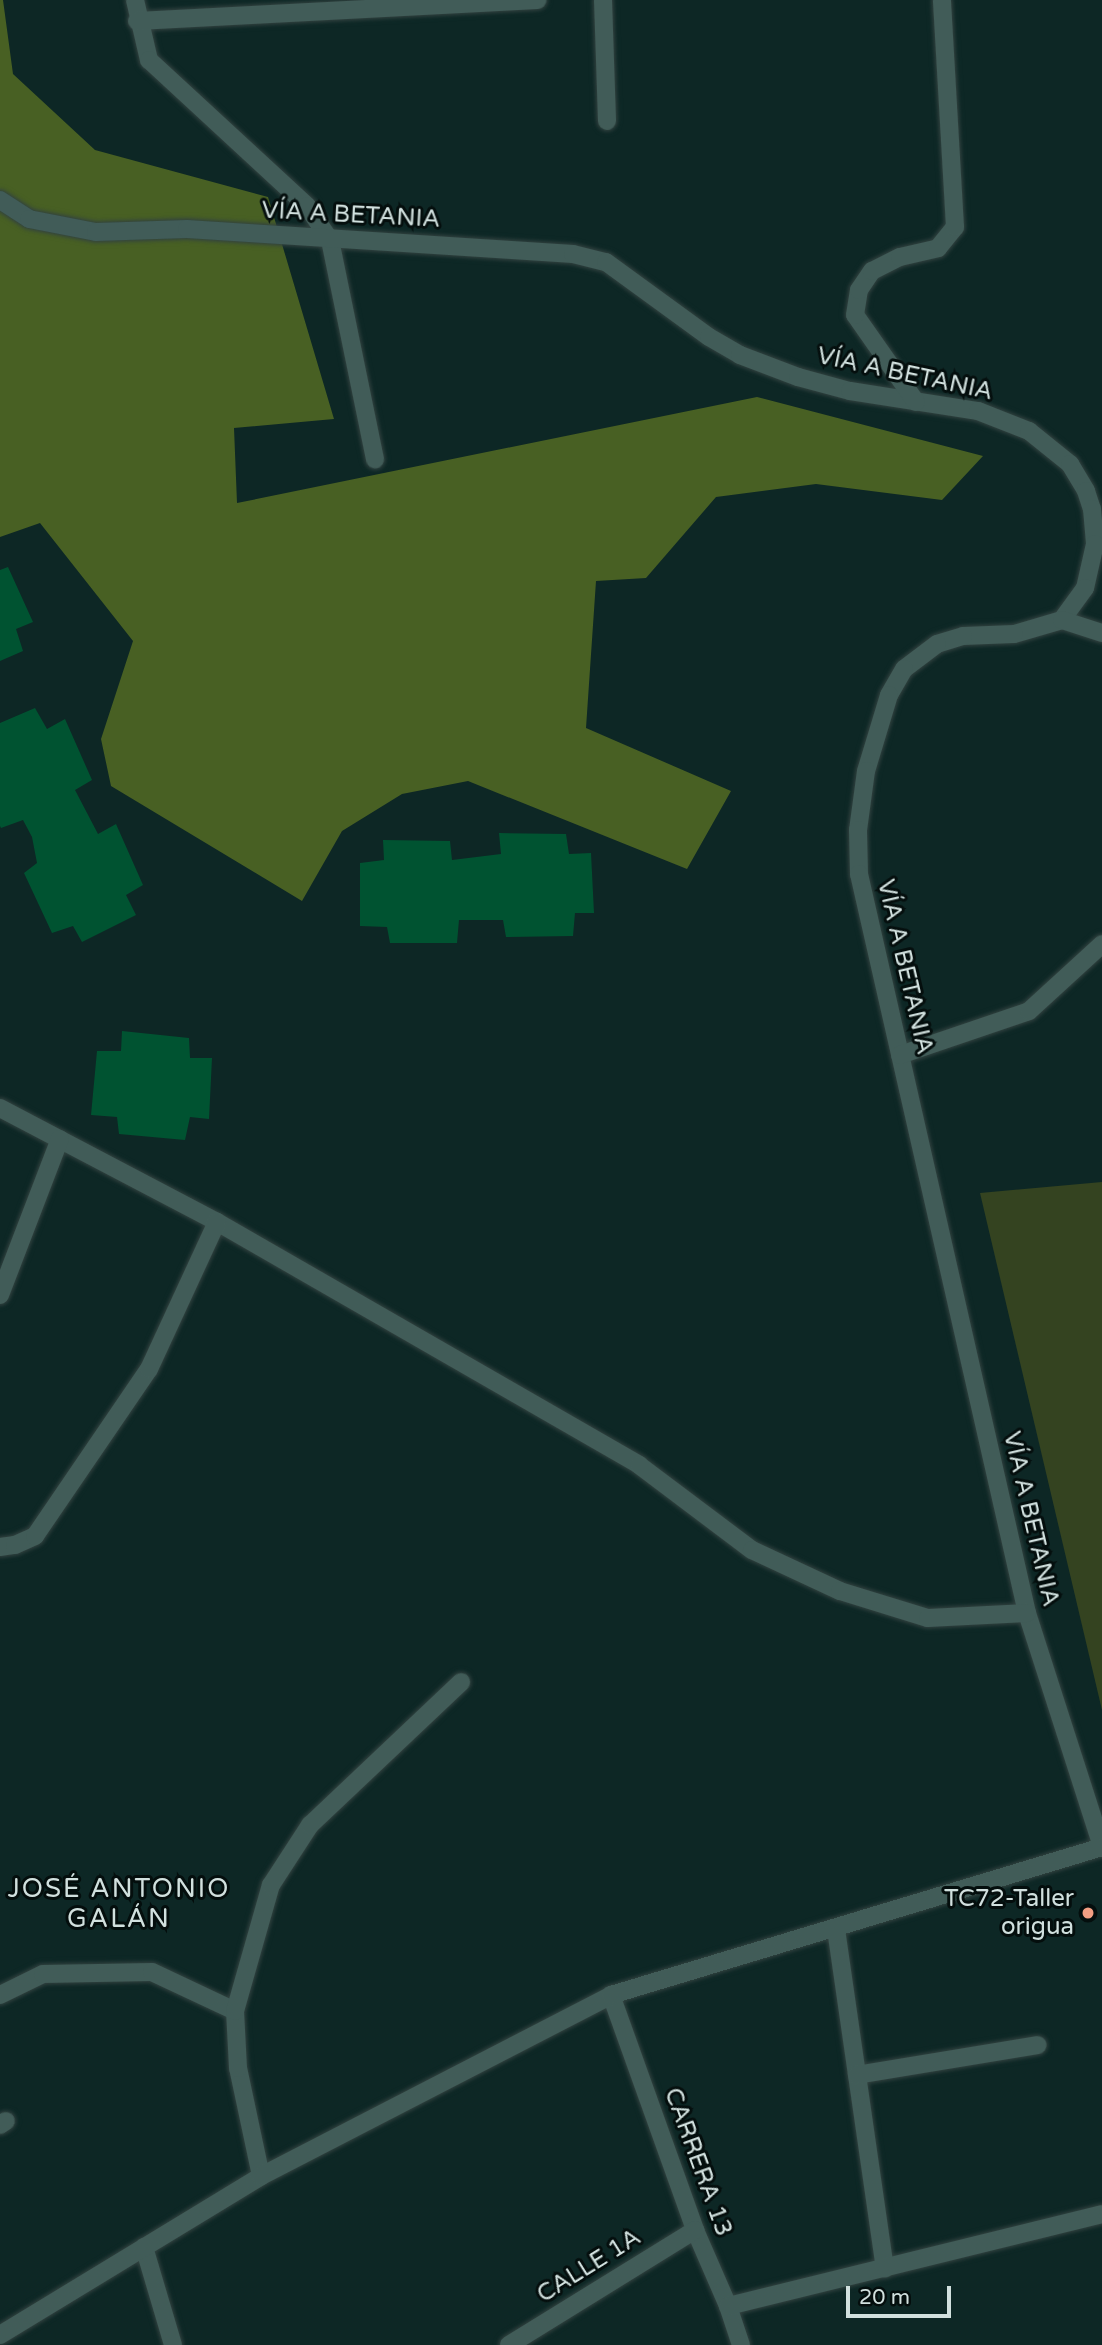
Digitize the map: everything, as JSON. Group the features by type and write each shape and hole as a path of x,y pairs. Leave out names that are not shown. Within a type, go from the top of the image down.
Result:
{"street":[{"path":"135,0 137,21 149,60 307,206 330,240 375,459"},
{"path":"137,21 537,0"},
{"path":"603,0 607,121"},
{"path":"916,402 855,315 859,290 872,271 900,257 939,248 956,228 942,0"},
{"name":"VÍA A BETANIA","path":"0,200 29,219 96,232 187,229 330,240 530,249 573,254 606,262 709,337 740,355 798,377 850,391 978,411 1029,431 1070,464 1086,491 1099,543 1085,588 1062,620 1014,635 963,636 937,644 904,669 889,695 866,771 858,830 859,874 1027,1613 1102,1847"},
{"path":"1062,620 1102,633"},
{"path":"900,1055 1029,1011 1102,944"},
{"path":"0,1108 216,1222 639,1465 752,1550 840,1591 929,1618 1027,1613"},
{"path":"0,1124 26,1121"},
{"path":"0,1295 60,1139"},
{"path":"7,1546 34,1536 149,1369 216,1222"},
{"path":"261,2176 238,2068 235,2011 271,1885 310,1825 461,1682"},
{"path":"0,2335 261,2176 611,1994 836,1929 1102,1847"},
{"path":"836,1929 885,2268"},
{"path":"0,1995 43,1974 152,1972 235,2011"},
{"name":"CARRERA 13","path":"611,1994 695,2230 728,2306 741,2345"},
{"path":"857,2075 1038,2045"},
{"path":"728,2306 1102,2214"},
{"name":"CALLE 1A","path":"509,2345 695,2230"},
{"path":"144,2247 173,2345"}],"green space":[{"path":"0,0 3,0 13,74 95,150 268,197 334,419 234,428 237,503 757,397 983,456 942,500 816,484 716,497 646,578 596,581 586,728 731,791 687,869 468,781 402,794 342,831 302,901 111,786 101,739 133,641 40,523 0,537"},
{"path":"1102,1182 1102,1710 980,1193"}],"building":[{"path":"8,567 33,622 16,629 23,651 0,661 0,570"},
{"path":"35,708 47,729 65,719 92,780 75,790 98,834 116,824 143,885 126,895 136,915 82,942 73,926 52,933 24,873 37,863 32,837 23,820 1,828 0,826 0,723"},
{"path":"499,833 566,834 569,854 591,853 594,913 575,913 573,936 506,937 503,920 459,920 457,943 390,943 387,927 360,926 360,863 384,860 383,840 450,841 452,860 501,854"},
{"path":"122,1031 189,1038 190,1058 212,1058 209,1119 190,1117 185,1140 119,1134 117,1117 91,1115 97,1051 121,1051"}],"place":[{"name":"TC72-Taller origua","path":"1088,1913"}],"district":[{"name":"JOSÉ ANTONIO GALÁN","path":"119,1904"}]}
